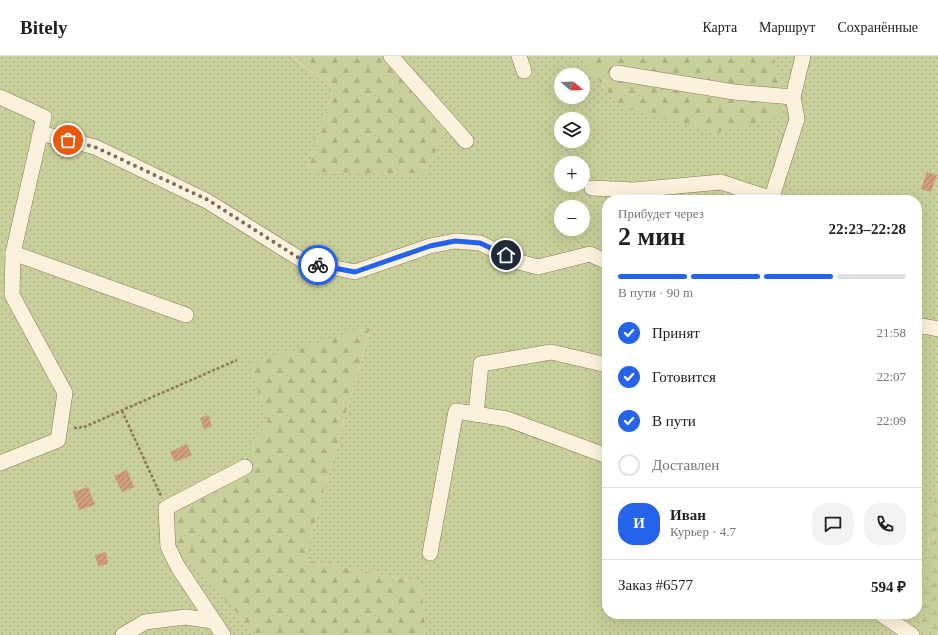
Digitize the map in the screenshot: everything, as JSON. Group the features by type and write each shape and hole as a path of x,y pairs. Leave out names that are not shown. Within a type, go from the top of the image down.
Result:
{"street":[{"path":"391,56 466,141"},
{"path":"519,56 524,71"},
{"path":"773,195 797,119 793,97 803,56"},
{"path":"616,72 734,92 793,97"},
{"path":"0,97 44,117 13,253 6,292 65,393 58,440 0,463"},
{"path":"40,133 95,147 208,200 305,262 355,272 430,246 455,241 480,243 519,262 538,267 590,254 602,260"},
{"path":"592,188 634,190 721,182 757,195"},
{"path":"13,253 186,315"},
{"path":"922,326 938,329"},
{"path":"476,414 481,364 551,352 602,364"},
{"path":"430,553 456,411 507,418 602,454"},
{"path":"223,635 178,567 168,547 166,508 245,467"},
{"path":"123,635 145,622 186,617 213,621"},
{"path":"888,619 912,635"}],"path":[{"path":"60,430 84,427 237,360"},
{"path":"122,411 166,508"}],"green space":[{"path":"0,56 291,56 333,89 307,172 425,174 445,131 395,56 579,56 589,68 554,68 554,104 590,104 590,70 619,106 785,115 774,56 938,56 938,489 931,507 922,606 922,195 602,195 602,619 921,619 920,626 936,635 426,635 421,582 304,560 371,326 268,420 234,479 239,615 251,635 0,635"},
{"path":"292,56 395,56 445,131 425,174 307,172 333,89"},
{"path":"579,56 774,56 785,115 716,133 619,106"},
{"path":"371,325 304,560 421,582 426,635 251,635 239,615 177,545 175,513 234,479 268,420 249,365"},
{"path":"938,489 938,635 920,626 921,619 922,619 931,507"}],"building":[{"path":"927,172 937,175 931,192 921,189"},
{"path":"208,415 212,426 204,429 200,418"},
{"path":"187,444 192,455 175,462 170,452"},
{"path":"127,470 134,487 122,492 114,476"},
{"path":"88,487 95,505 79,510 73,492"},
{"path":"106,552 108,564 98,566 95,555"}],"way so far":[{"path":"68,140 95,147 208,200 305,262 318,265"}],"route":[{"path":"318,265 355,272 430,246 455,241 480,243 506,255"}]}
